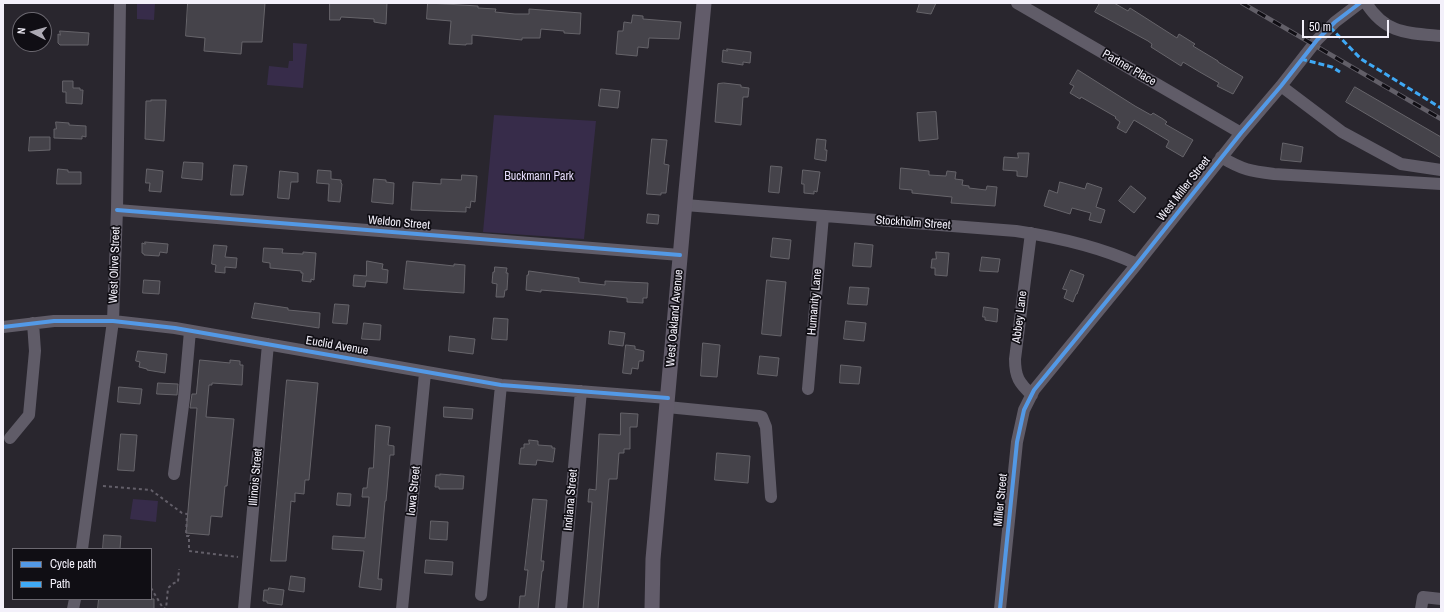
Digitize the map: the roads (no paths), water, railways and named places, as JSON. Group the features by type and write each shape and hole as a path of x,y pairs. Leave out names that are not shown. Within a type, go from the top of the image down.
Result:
{"main road":[{"name":"West Oakland Avenue","path":"652,609 653,559 684,205 704,3"}],"street":[{"name":"West Olive Street","path":"82,548 113,321 117,210 120,3"},
{"name":"Partner Place","path":"1017,3 1241,133"},
{"name":"West Miller Street","path":"1032,395 1317,40 1335,22 1360,3"},
{"path":"1366,3 1373,14 1383,23 1405,33 1441,36"},
{"path":"1281,86 1342,132 1401,164 1441,170"},
{"path":"1222,157 1239,168 1274,174 1441,184"},
{"name":"Stockholm Street","path":"684,205 1031,233 1053,237 1121,257 1136,264"},
{"name":"Weldon Street","path":"117,210 680,255"},
{"name":"Humanity Lane","path":"808,389 823,216"},
{"name":"Abbey Lane","path":"1031,233 1015,370 1021,385 1032,395"},
{"name":"Euclid Avenue","path":"3,328 54,320 113,321 190,331 501,385 581,391 759,416 762,417 766,427 770,497"},
{"path":"10,438 29,415 35,351 33,323"},
{"path":"174,474 184,398 190,331"},
{"name":"Illinois Street","path":"244,609 268,344"},
{"name":"Iowa Street","path":"402,609 425,373"},
{"path":"481,595 501,385"},
{"name":"Indiana Street","path":"561,609 581,391"},
{"name":"Miller Street","path":"1000,609 1017,442 1024,410 1032,395"},
{"path":"1422,603 1441,599"}],"railway":[{"path":"1242,3 1441,119"}],"park label":[{"name":"Buckmann Park","path":"539,177"}]}
